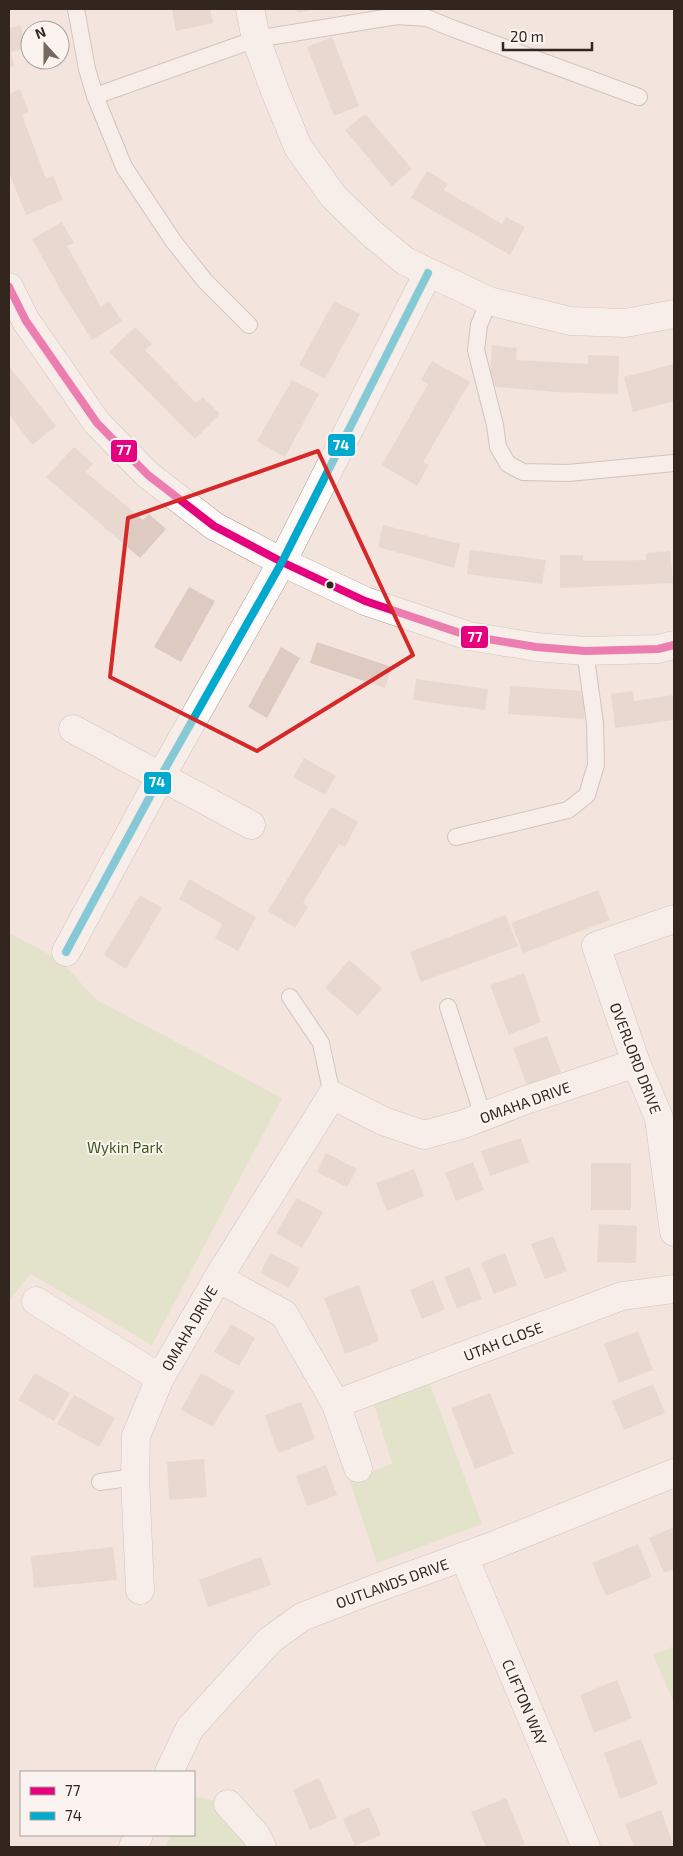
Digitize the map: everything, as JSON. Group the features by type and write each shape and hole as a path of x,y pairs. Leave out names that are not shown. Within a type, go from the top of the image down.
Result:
{"street":[{"path":"250,9 256,39 298,146 333,196 370,232 405,261 489,301 570,321 626,323 674,314"},
{"path":"66,952 161,776 282,562 428,273"},
{"path":"9,286 26,321 92,416 148,475 214,526 282,562 365,601 469,636 536,647 585,651 658,649 674,646"},
{"path":"73,729 251,826"},
{"name":"OVERLORD DRIVE","path":"674,919 596,946 636,1063 659,1118 674,1232"},
{"name":"OMAHA DRIVE","path":"140,1590 135,1477 136,1436 160,1378 218,1278 332,1095 384,1121 424,1135 464,1124 636,1063"},
{"path":"218,1278 284,1314 336,1404 358,1468"},
{"name":"UTAH CLOSE","path":"336,1404 622,1296 674,1290"},
{"path":"36,1301 160,1378"},
{"name":"OUTLANDS DRIVE","path":"169,1771 190,1728 270,1640 302,1617 464,1557 674,1473"},
{"name":"CLIFTON WAY","path":"464,1557 586,1847"},
{"path":"228,1804 256,1834 262,1847"}],"lane":[{"path":"76,9 84,53 95,96 124,167 174,242 205,281 250,325"},
{"path":"95,96 256,39 397,16 427,18 639,97"},
{"path":"489,301 478,325 476,350 495,425 498,447 508,464 523,472 568,474 674,463"},
{"path":"456,837 568,810 587,795 596,765 595,723 585,651"},
{"path":"290,998 321,1043 332,1095"},
{"path":"448,1008 483,1116"},
{"path":"100,1482 135,1477"}],"highlighted area":[{"path":"318,451 413,655 257,751 110,677 128,518"}],"green space":[{"name":"Wykin Park","path":"9,933 60,960 95,999 282,1098 152,1345 31,1274 9,1300"},
{"path":"425,1371 482,1524 377,1563 350,1482 392,1463 370,1391"},
{"path":"674,1646 674,1703 653,1655"},
{"path":"195,1796 228,1804 258,1847 165,1847 170,1836 195,1836"}],"building":[{"path":"172,9 210,9 213,23 176,31"},
{"path":"296,9 312,9 312,10 297,13"},
{"path":"20,25 20,50 11,52 14,66 9,67 9,28"},
{"path":"332,37 359,106 334,116 307,47"},
{"path":"20,89 29,112 22,115 46,179 53,175 63,200 26,215 9,173 9,94"},
{"path":"365,114 412,169 392,186 345,130"},
{"path":"427,171 448,184 444,190 502,224 506,217 525,227 510,255 411,198"},
{"path":"62,222 74,243 67,246 101,307 109,301 122,321 92,340 65,298 32,239"},
{"path":"334,301 360,314 325,379 299,365"},
{"path":"135,327 152,344 145,350 196,403 203,397 220,414 195,439 109,352"},
{"path":"492,345 517,348 516,360 588,364 588,355 619,356 618,394 555,392 489,386"},
{"path":"432,361 470,382 423,462 429,465 417,486 382,465 428,384 421,380"},
{"path":"674,364 674,401 633,412 624,377"},
{"path":"9,366 56,426 32,445 9,414"},
{"path":"292,380 319,394 285,457 257,441"},
{"path":"74,447 93,464 86,472 143,520 149,514 166,529 140,558 46,477"},
{"path":"383,525 460,544 454,568 378,547"},
{"path":"470,550 546,560 542,584 467,574"},
{"path":"670,551 673,583 560,588 560,555 583,555 583,561 646,560 646,553"},
{"path":"189,587 215,601 181,662 154,647"},
{"path":"317,642 392,667 385,688 310,663"},
{"path":"281,647 300,658 267,718 248,707"},
{"path":"416,679 488,689 485,710 413,700"},
{"path":"510,686 585,691 584,719 508,714"},
{"path":"633,691 634,701 674,695 674,720 615,728 611,694"},
{"path":"304,758 336,776 325,795 293,777"},
{"path":"331,807 358,822 345,847 339,844 303,903 308,907 295,928 268,911"},
{"path":"189,879 256,917 238,951 215,938 222,924 179,899"},
{"path":"598,890 610,920 523,953 511,923"},
{"path":"140,895 162,908 126,969 104,955"},
{"path":"506,915 518,946 421,982 410,952"},
{"path":"349,960 382,988 358,1016 325,988"},
{"path":"524,973 541,1022 509,1035 490,985"},
{"path":"547,1036 561,1072 527,1085 513,1048"},
{"path":"521,1138 529,1162 490,1176 481,1151"},
{"path":"326,1153 357,1169 347,1187 317,1172"},
{"path":"473,1162 484,1190 456,1201 445,1173"},
{"path":"591,1163 631,1163 631,1210 591,1210"},
{"path":"414,1169 424,1196 387,1211 376,1183"},
{"path":"297,1198 323,1212 302,1248 276,1233"},
{"path":"599,1224 637,1226 636,1263 597,1262"},
{"path":"553,1236 567,1271 545,1279 531,1244"},
{"path":"270,1253 300,1268 289,1288 260,1273"},
{"path":"505,1253 517,1285 494,1294 481,1263"},
{"path":"469,1267 482,1299 457,1308 444,1277"},
{"path":"433,1280 445,1309 422,1319 410,1290"},
{"path":"359,1285 379,1341 345,1354 324,1298"},
{"path":"231,1324 255,1338 239,1366 214,1352"},
{"path":"638,1331 653,1370 619,1383 604,1344"},
{"path":"35,1373 70,1393 54,1421 18,1400"},
{"path":"201,1373 234,1391 213,1427 181,1410"},
{"path":"653,1384 665,1413 624,1430 612,1401"},
{"path":"490,1393 514,1454 475,1469 451,1408"},
{"path":"74,1395 115,1418 99,1447 57,1424"},
{"path":"301,1402 315,1439 278,1453 265,1415"},
{"path":"204,1459 207,1497 169,1500 167,1462"},
{"path":"326,1465 337,1495 307,1506 296,1476"},
{"path":"674,1527 674,1569 664,1573 649,1538"},
{"path":"638,1544 652,1577 606,1596 592,1563"},
{"path":"113,1547 117,1580 34,1588 31,1556"},
{"path":"261,1557 271,1585 208,1607 199,1580"},
{"path":"617,1680 632,1718 594,1733 580,1695"},
{"path":"641,1739 658,1784 620,1799 604,1753"},
{"path":"319,1778 337,1818 310,1830 293,1790"},
{"path":"506,1798 525,1844 515,1847 486,1847 471,1812"},
{"path":"369,1807 381,1835 355,1846 343,1819"},
{"path":"661,1810 674,1847 634,1847 625,1824"}],"transit line":[{"name":"74","path":"66,952 161,776 282,562 428,273"},
{"name":"77","path":"9,287 26,321 97,423 148,475 214,526 282,562 365,601 469,636 536,647 585,651 658,649 674,645"}]}
